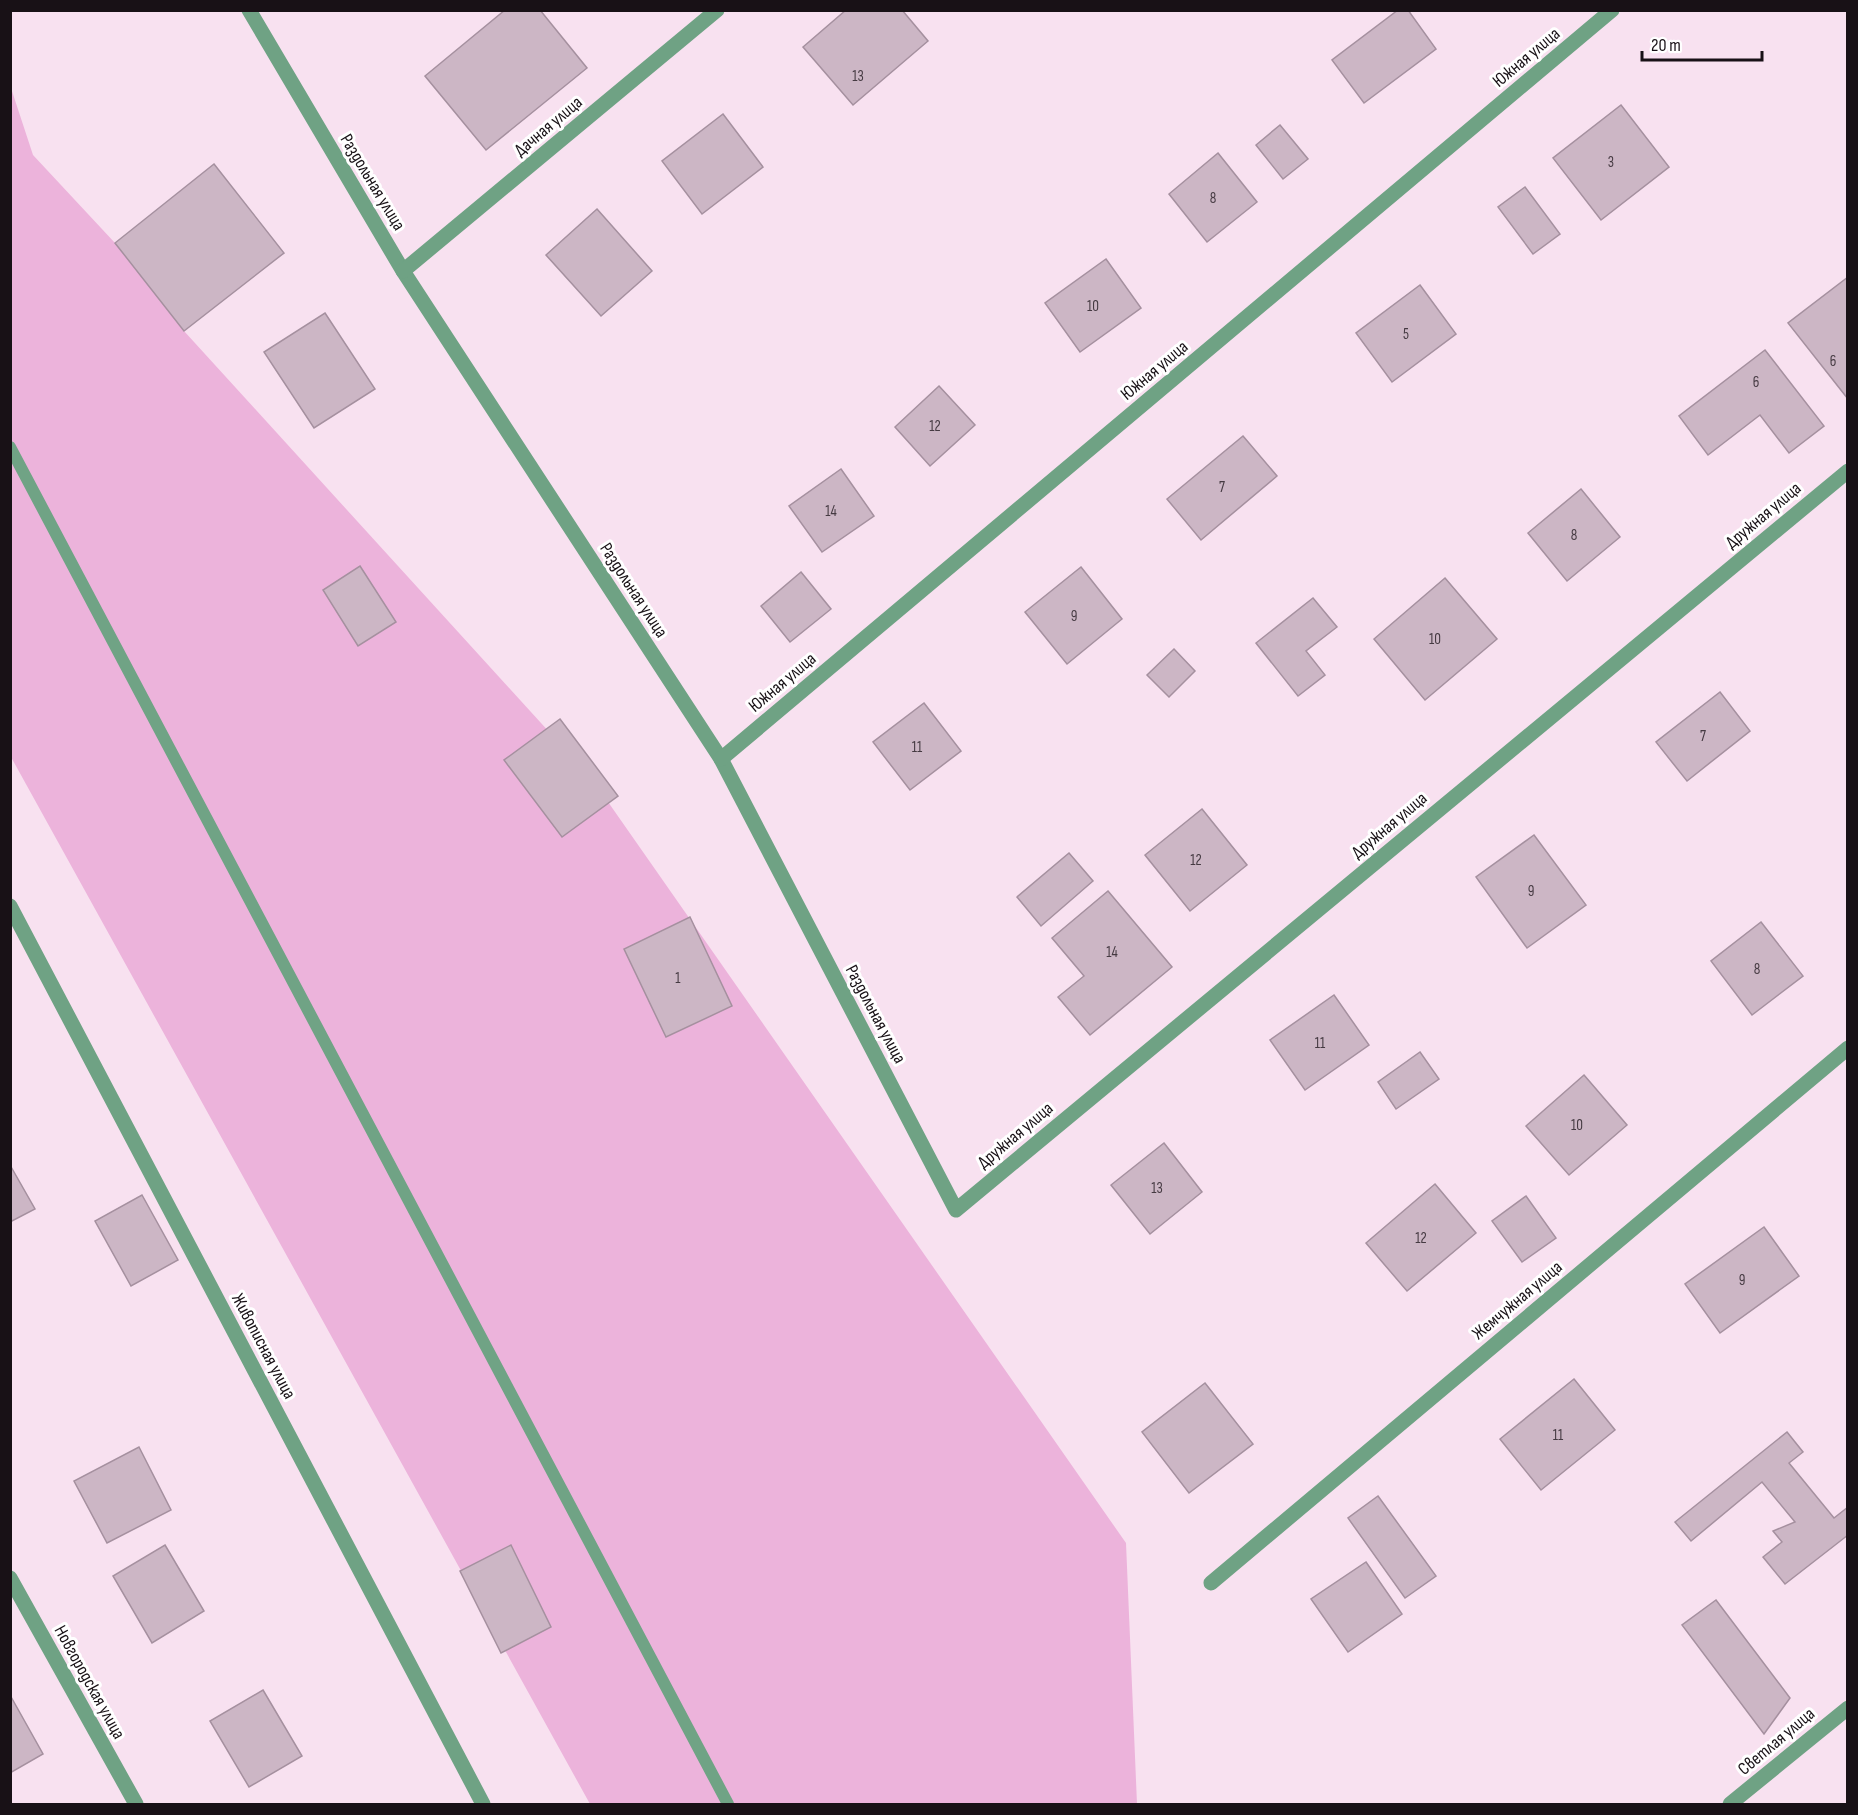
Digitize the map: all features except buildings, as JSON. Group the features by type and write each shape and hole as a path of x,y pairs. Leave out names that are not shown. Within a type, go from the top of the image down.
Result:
{"street":[{"name":"Раздольная улица","path":"249,10 403,271 721,759 956,1210"},
{"name":"Дачная улица","path":"403,271 717,10"},
{"name":"Южная улица","path":"721,759 1612,10"},
{"name":"Дружная улица","path":"956,1210 1848,471"},
{"name":"Живописная улица","path":"10,906 483,1804"},
{"name":"Жемчужная улица","path":"1211,1583 1848,1048"},
{"name":"Новгородская улица","path":"10,1578 136,1804"},
{"name":"Светлая улица","path":"1730,1804 1848,1708"}],"shaded area":[{"path":"10,85 33,155 115,243 184,331 592,779 1126,1543 1137,1804 590,1804 11,757"}],"waterway":[{"path":"10,447 728,1804"}]}
